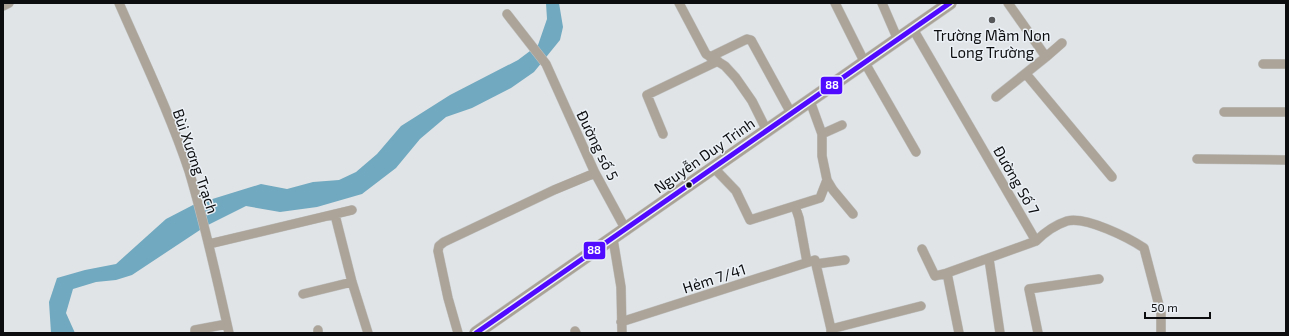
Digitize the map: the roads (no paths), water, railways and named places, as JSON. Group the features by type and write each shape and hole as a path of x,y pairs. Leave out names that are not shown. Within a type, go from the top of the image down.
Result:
{"main road":[{"name":"Nguyễn Duy Trinh","path":"476,333 898,40 942,5"}],"street":[{"path":"3,6 9,3"},
{"path":"679,3 706,54 736,78 752,101 767,131"},
{"path":"835,3 865,63 916,152"},
{"path":"882,3 898,40"},
{"path":"1008,3 1046,57"},
{"name":"Bùi Xương Trạch","path":"123,4 180,146 209,244 228,328"},
{"name":"Đường số 5","path":"507,14 547,67 595,173 626,230"},
{"name":"Đường Số 7","path":"913,29 1036,241 1053,227 1069,221 1090,223 1134,241 1144,248 1161,313 1161,333"},
{"path":"663,134 647,95 714,59 747,39 751,40 791,113"},
{"path":"996,97 1062,43"},
{"path":"1263,64 1286,64"},
{"path":"1026,74 1112,177"},
{"path":"810,101 822,134 822,156 827,180 833,190 853,214"},
{"path":"1224,112 1286,112"},
{"path":"822,134 842,125"},
{"path":"1197,160 1286,160"},
{"path":"714,168 736,191 750,220 820,198 827,180"},
{"path":"458,333 448,298 438,251 439,246 444,242 554,190 595,173"},
{"path":"795,206 831,331 921,306"},
{"path":"209,244 352,210"},
{"path":"335,215 352,282 368,333"},
{"path":"613,239 621,287 622,333"},
{"path":"922,249 935,276 989,259 1036,241"},
{"path":"989,259 1000,333"},
{"name":"Hẻm 7/41","path":"621,322 812,262 845,260"},
{"path":"947,273 959,333"},
{"path":"1038,333 1029,289 1099,278"},
{"path":"303,294 352,282"},
{"path":"195,333 196,330 228,328"}],"water":[{"path":"546,3 559,3 563,27 560,40 534,72 511,88 472,108 446,117 420,139 396,168 362,194 317,207 280,212 246,206 206,226 132,275 116,280 96,282 73,289 66,313 75,333 51,333 49,302 57,278 85,270 116,264 166,219 193,205 261,184 287,189 313,182 339,180 356,172 377,154 401,126 450,95 518,60 538,45 547,19"}],"place":[{"name":"Trường Mầm Non Long Trường","path":"992,20"}]}
